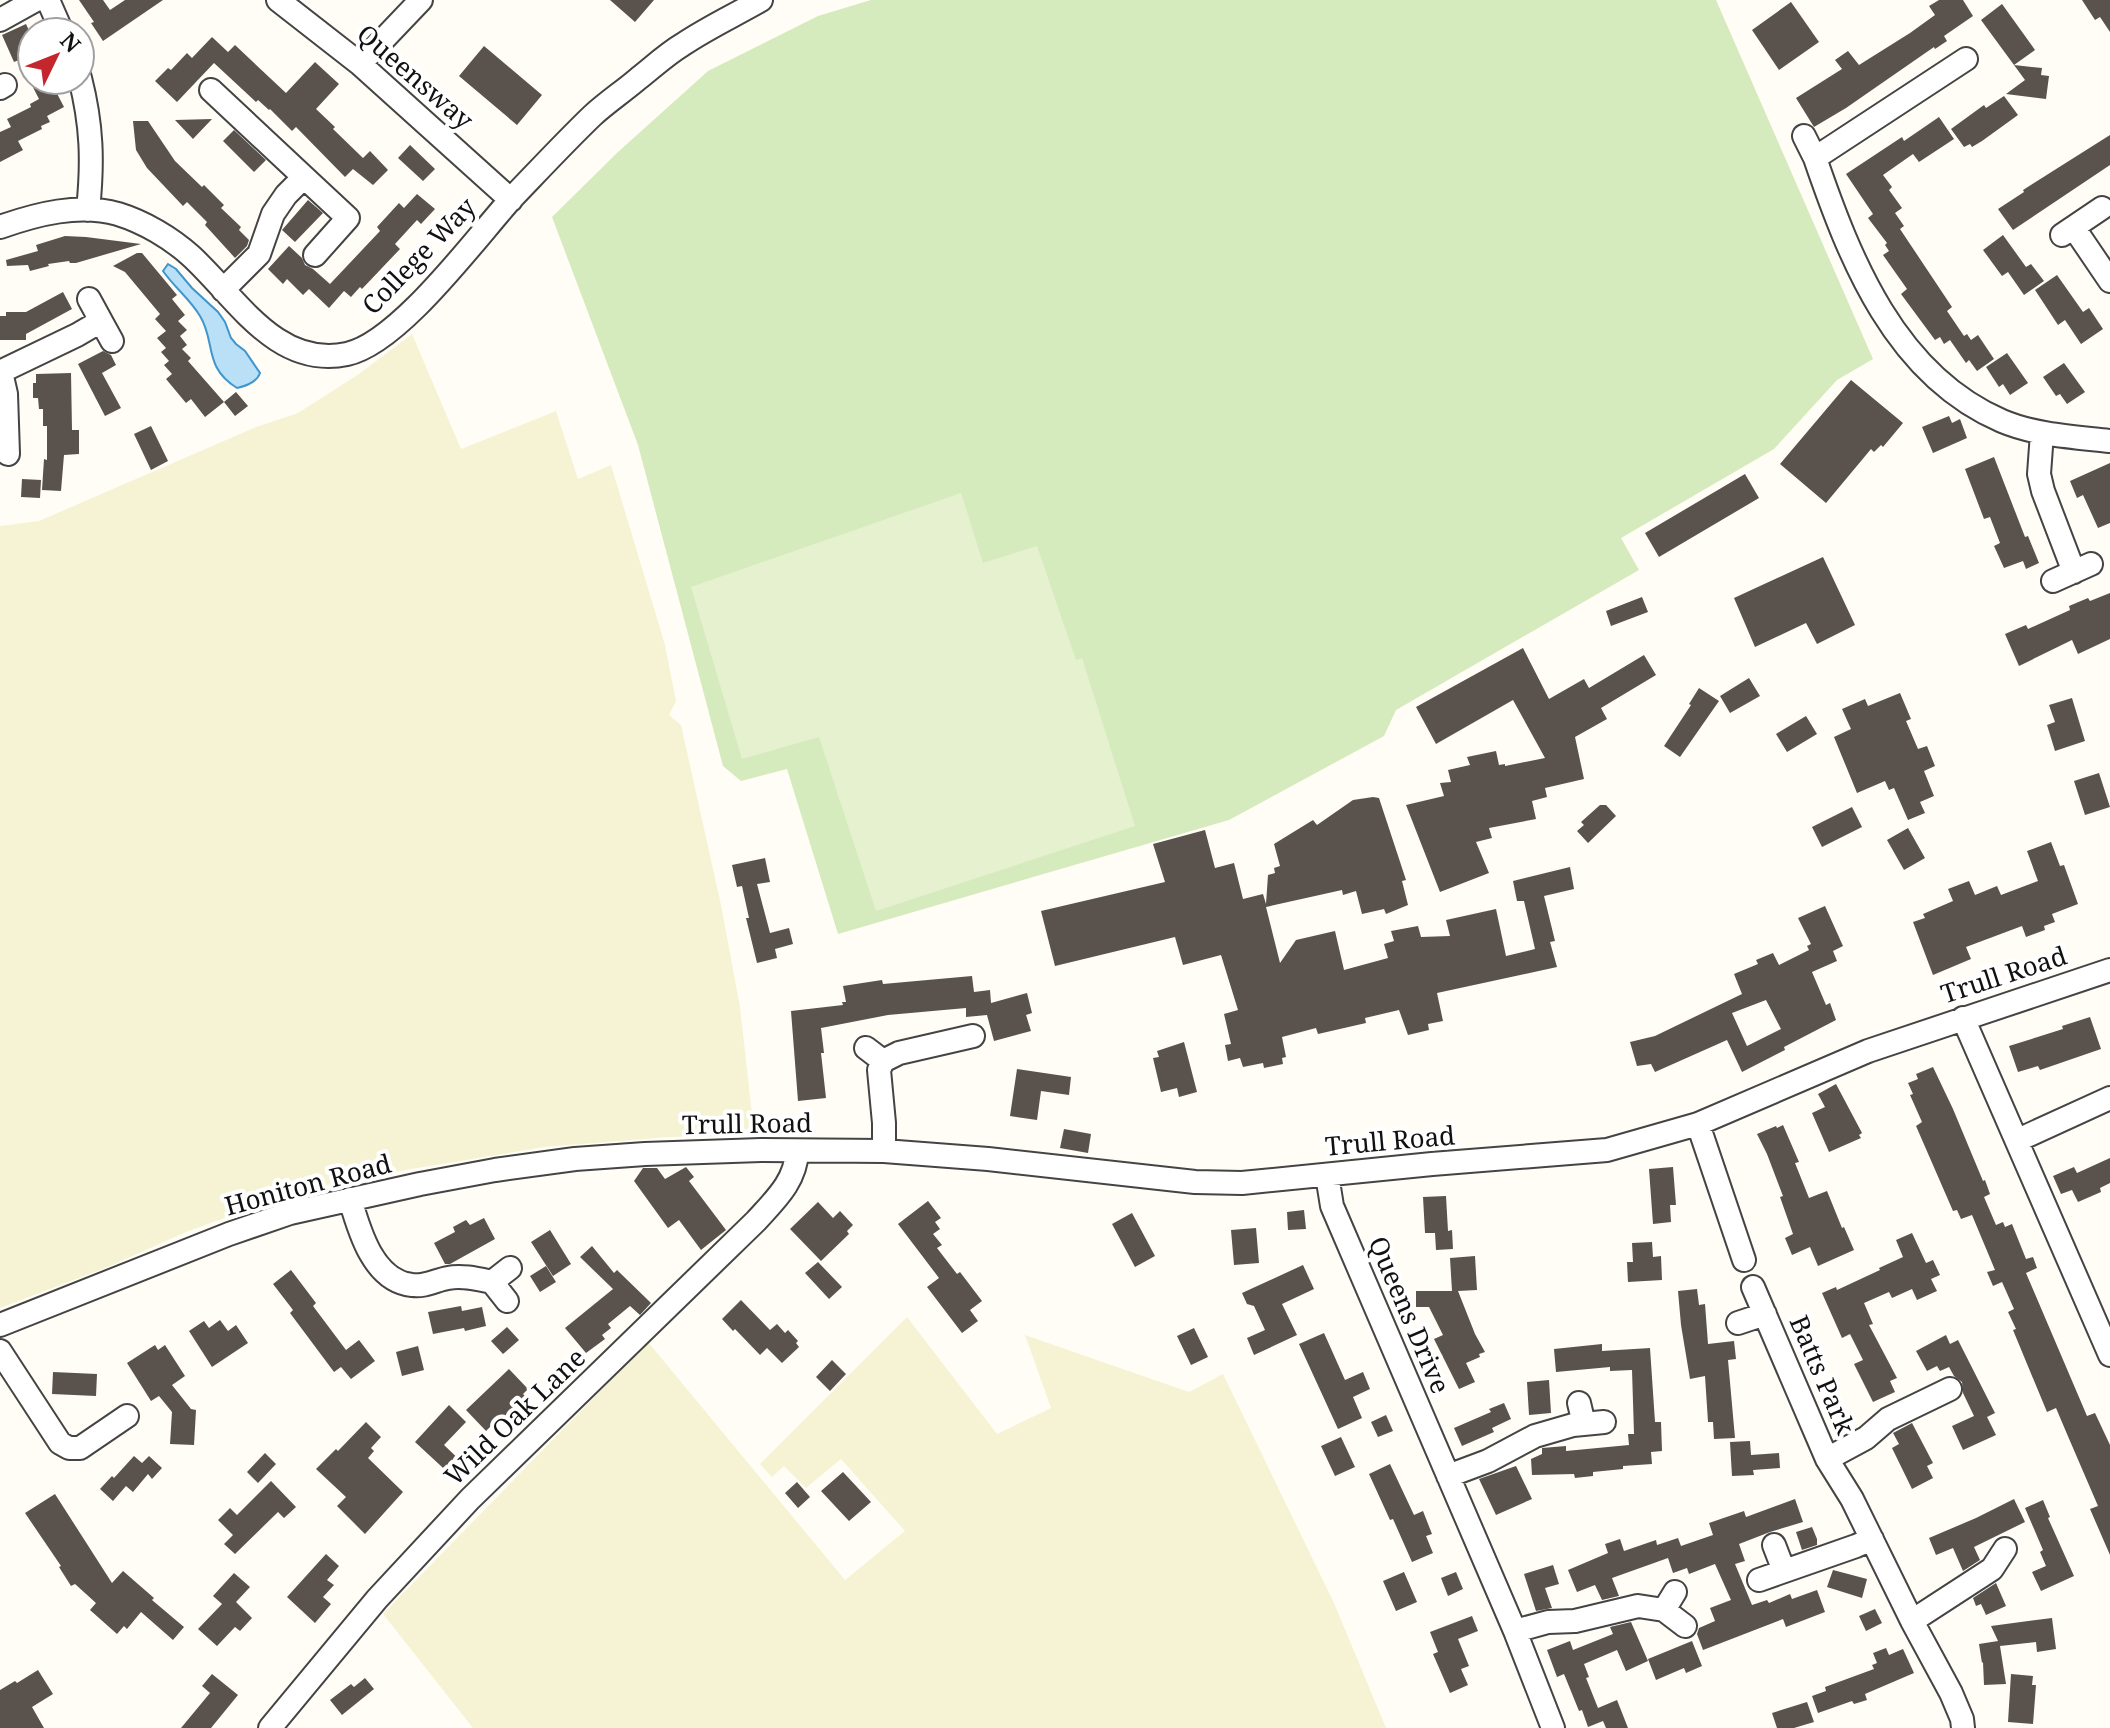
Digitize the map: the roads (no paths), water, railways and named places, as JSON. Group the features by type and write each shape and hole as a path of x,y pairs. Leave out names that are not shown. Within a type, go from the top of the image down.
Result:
{"street":[{"path":"0,20 36,0"},
{"name":"Queensway","path":"278,0 360,64 511,200"},
{"path":"360,64 421,0"},
{"name":"College Way","path":"0,227 60,210 116,214 166,237 191,256 249,318 282,342 324,357 349,354 378,339 400,322 594,114 681,45 761,0"},
{"path":"1815,158 1950,81 1966,59"},
{"path":"211,90 304,177 355,210 315,255"},
{"path":"85,96 92,141 88,210"},
{"path":"1804,136 1856,265 1892,326 1925,370 1964,400 2002,421 2042,433 2110,441"},
{"path":"223,290 259,254 273,214 304,177"},
{"path":"2102,208 2067,232 2110,281"},
{"path":"89,299 112,341"},
{"path":"8,454 6,394 1,372 101,321"},
{"path":"2042,433 2039,474 2043,491 2083,568 2053,581"},
{"name":"Trull Road","path":"645,1154 884,1151 1195,1182 1242,1183 1607,1150 1698,1124 1868,1051 2110,970"},
{"path":"1963,1018 2109,1349"},
{"path":"884,1151 884,1123 875,1055 899,1053 973,1036"},
{"path":"2018,1140 2110,1098"},
{"path":"1698,1124 1744,1260"},
{"name":"Wild Oak Lane","path":"270,1728 377,1599 470,1499 773,1203 793,1173 797,1151"},
{"name":"Honiton Road","path":"0,1325 290,1213 495,1170 575,1159 645,1154"},
{"name":"Queens Drive","path":"1327,1175 1332,1206 1515,1631 1553,1728"},
{"path":"350,1199 367,1246 388,1275 413,1286 451,1277 501,1275 507,1301"},
{"name":"Batts Park","path":"1753,1287 1827,1459 1852,1499 1951,1693 1963,1728"},
{"name":"Batts Park","path":"1738,1323 1765,1314"},
{"path":"0,1351 60,1443 69,1448 80,1448 127,1416"},
{"name":"Batts Park","path":"1827,1459 1866,1438 1888,1419 1950,1389"},
{"path":"1448,1476 1488,1461 1535,1436 1589,1416"},
{"path":"1759,1580 1872,1539"},
{"path":"1774,1545 1784,1571"},
{"path":"1912,1621 1992,1569 2005,1549"},
{"path":"1515,1631 1548,1622 1575,1621 1670,1601 1685,1626"}],"water":[{"path":"168,264 218,312 231,338 245,351 260,373 254,381 237,388 219,372 200,316 163,271"}]}
